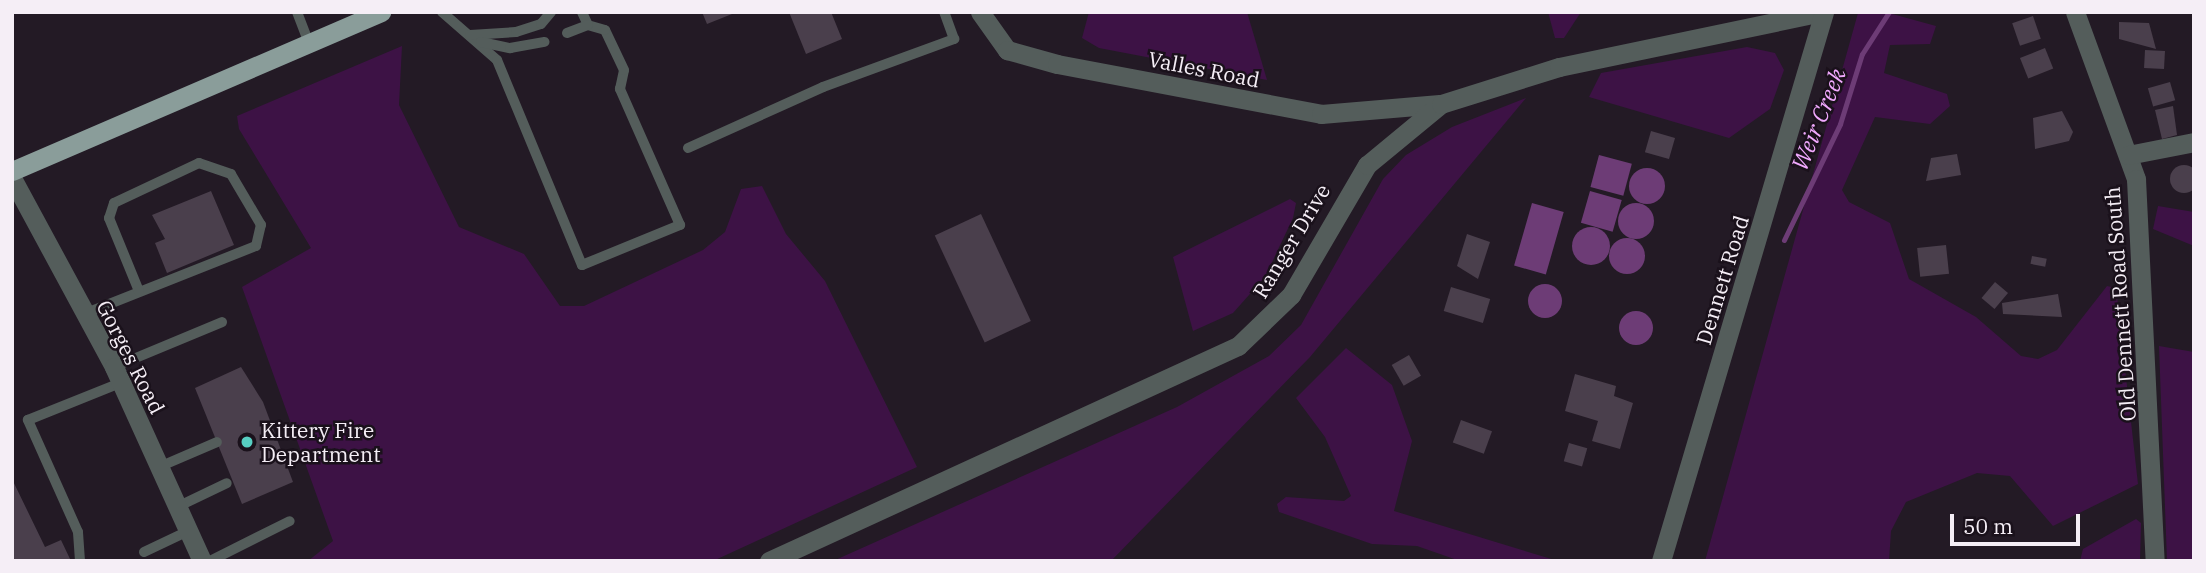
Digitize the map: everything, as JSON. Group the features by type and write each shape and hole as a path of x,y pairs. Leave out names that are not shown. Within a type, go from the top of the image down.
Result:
{"main road":[{"path":"12,171 382,12"}],"street":[{"name":"Valles Road","path":"980,12 1007,50 1057,64 1321,114 1441,104"},
{"name":"Ranger Drive","path":"769,561 1238,346 1291,295 1367,165 1441,104 1559,67 1824,12"},
{"name":"Dennett Road","path":"1661,561 1824,12"},
{"name":"Old Dennett Road South","path":"2075,12 2128,155 2138,202 2138,305 2155,470 2155,561"},
{"path":"2128,155 2194,142"},
{"name":"Gorges Road","path":"12,178 117,375 202,561"}],"lane":[{"path":"297,12 309,44"},
{"path":"442,12 475,38 497,60 582,265 680,225 620,89 624,70 605,30 588,25 567,33"},
{"path":"475,38 516,32 541,24 551,12"},
{"path":"582,12 588,25"},
{"path":"688,148 823,87 954,39 944,12"},
{"path":"475,38 510,47 544,42"},
{"path":"85,314 139,291 162,288 256,246 261,225 231,174 199,163 114,203 109,218 139,291"},
{"path":"80,561 78,532 28,420 222,322"},
{"path":"159,467 217,442"},
{"path":"177,507 228,484"},
{"path":"210,561 290,522"},
{"path":"144,552 188,531"}],"shaded area":[{"path":"1089,12 1247,12 1267,80 1099,48 1082,38"},
{"path":"1548,12 1581,12 1564,38 1555,38"},
{"path":"1885,12 1936,26 1930,44 1890,45 1884,73 1947,94 1950,106 1930,124 1875,117 1842,190 1849,202 1890,223 1909,279 1976,317 2021,356 2038,359 2057,350 2107,286 2116,288 2138,484 2053,526 2010,476 1977,473 1906,502 1891,531 1889,561 1705,561 1858,13"},
{"path":"402,46 399,105 459,227 524,254 560,306 584,306 703,250 725,232 741,189 762,186 786,234 825,281 917,467 713,561 308,561 333,541 242,287 311,248 239,129 237,116"},
{"path":"1747,47 1775,53 1784,70 1770,109 1729,138 1589,97 1601,73"},
{"path":"1526,98 1310,357 1111,561 833,561 1177,407 1269,356 1301,325 1383,179 1406,155 1452,127"},
{"path":"1599,155 1632,164 1623,196 1590,187"},
{"path":"1647,168 1660,173 1665,186 1660,199 1647,204 1634,199 1629,186 1634,173"},
{"path":"1590,191 1622,200 1613,232 1581,223"},
{"path":"1290,199 1296,203 1293,218 1265,277 1233,313 1193,331 1173,257"},
{"path":"1532,203 1564,212 1546,275 1514,265"},
{"path":"1636,203 1649,208 1654,221 1649,234 1636,239 1623,234 1618,221 1623,208"},
{"path":"2158,206 2194,212 2194,246 2153,229"},
{"path":"1591,227 1604,233 1610,246 1604,259 1591,265 1578,259 1572,246 1578,233"},
{"path":"1627,238 1640,243 1645,256 1640,269 1627,274 1614,269 1609,256 1614,243"},
{"path":"1545,284 1557,289 1562,301 1557,313 1545,318 1533,313 1528,301 1533,289"},
{"path":"1636,311 1648,316 1653,328 1648,340 1636,345 1624,340 1619,328 1624,316"},
{"path":"2159,346 2194,352 2194,561 2167,561"},
{"path":"1346,348 1392,385 1412,441 1394,511 1558,561 1460,561 1417,546 1372,544 1279,512 1277,504 1286,497 1344,501 1351,496 1325,437 1296,398"},
{"path":"2136,519 2141,523 2140,561 2080,561 2083,549"}],"building":[{"path":"702,12 737,12 707,24"},
{"path":"789,12 831,12 842,39 806,54"},
{"path":"2033,16 2041,39 2020,46 2012,23"},
{"path":"2119,22 2149,23 2156,49 2119,39"},
{"path":"2045,48 2053,68 2028,79 2020,58"},
{"path":"2145,50 2165,51 2164,69 2144,68"},
{"path":"2170,82 2175,100 2153,107 2148,88"},
{"path":"2173,106 2177,135 2162,139 2155,110"},
{"path":"2062,111 2073,132 2069,141 2035,149 2033,118"},
{"path":"1651,131 1675,138 1669,159 1645,152"},
{"path":"1957,154 1961,175 1926,181 1931,158"},
{"path":"2184,165 2194,169 2198,179 2194,189 2184,193 2174,189 2170,179 2174,169"},
{"path":"211,191 234,245 167,273 155,243 165,239 152,215"},
{"path":"981,214 1031,321 985,342 935,236"},
{"path":"1467,234 1490,242 1478,279 1457,266"},
{"path":"1946,245 1949,274 1920,277 1917,248"},
{"path":"2032,256 2047,259 2045,267 2030,264"},
{"path":"1995,282 2008,293 1995,309 1982,298"},
{"path":"1451,287 1490,299 1483,323 1444,311"},
{"path":"2058,294 2062,317 2003,314 2002,303"},
{"path":"1409,355 1421,376 1404,386 1392,365"},
{"name":"Kittery Fire Department","path":"241,367 263,402 293,482 242,504 195,388"},
{"path":"1575,374 1616,386 1614,396 1633,403 1620,449 1592,441 1598,421 1565,411"},
{"path":"1461,420 1492,431 1484,454 1453,443"},
{"path":"1569,443 1587,448 1582,467 1564,461"},
{"path":"12,479 45,547 61,540 71,561 12,561"}],"waterway":[{"name":"Weir Creek","path":"1784,240 1840,124 1862,54 1889,12"}],"place":[{"name":"Kittery Fire Department","path":"247,442"}]}
